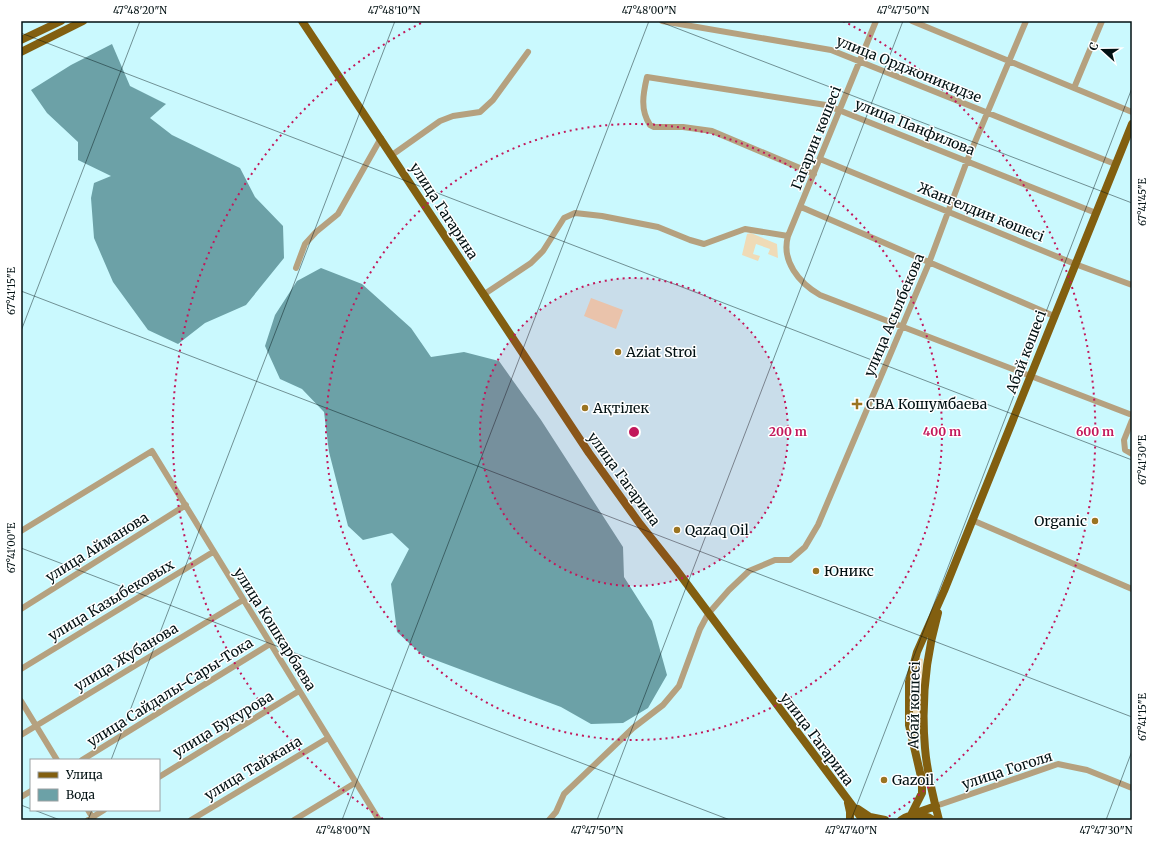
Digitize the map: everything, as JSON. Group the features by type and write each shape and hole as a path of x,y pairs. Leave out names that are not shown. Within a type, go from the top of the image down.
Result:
{"main road":[{"path":"21,40 61,21"},
{"path":"21,52 83,21"},
{"name":"улица Гагарина","path":"302,21 382,138 483,295 589,453 640,524 863,820"},
{"name":"Абай көшесі","path":"906,817 922,793 922,781 909,725 909,682 917,652 944,591 1132,124"},
{"name":"Абай көшесі","path":"939,820 925,748 925,681 927,657 944,591"},
{"path":"847,800 850,820"},
{"path":"847,800 870,817 884,820"},
{"path":"895,820 936,806"},
{"path":"906,817 926,816 934,820"}],"street":[{"name":"улица Орджоникидзе","path":"662,21 831,50 1115,164"},
{"name":"Гагарин көшесі","path":"876,21 788,236 785,251 790,265 802,282 816,293 902,327"},
{"path":"912,21 1132,112"},
{"name":"улица Асылбекова","path":"549,820 556,812 564,794 633,728 663,705 679,686 700,629 708,614 749,571 775,560 790,560 805,547 818,525 929,263 967,161 1026,21"},
{"path":"1074,88 1102,21"},
{"path":"392,154 440,121 453,116 480,112 493,100 528,52"},
{"name":"улица Панфилова","path":"814,174 712,131 682,127 650,126 643,107 642,97 647,77 801,100 840,110 1096,213"},
{"path":"296,268 305,244 316,232 338,214 382,138"},
{"name":"Жангелдин көшесі","path":"820,159 1132,286"},
{"path":"800,208 1054,316"},
{"path":"483,295 531,263 543,251 564,218 575,213 602,216 658,227 704,244 714,242 745,229 756,229 788,236"},
{"path":"902,327 1132,415"},
{"path":"1132,420 1124,440 1125,450 1132,454"},
{"name":"улица Кошкарбаева","path":"21,531 152,450 355,783 380,820"},
{"name":"улица Айманова","path":"21,609 186,505"},
{"path":"972,520 1132,589"},
{"name":"улица Казыбековых","path":"21,669 213,552"},
{"name":"улица Жубанова","path":"21,735 243,600"},
{"name":"улица Сайдалы-Сары-Тока","path":"84,759 270,644"},
{"name":"улица Букурова","path":"160,776 299,691"},
{"path":"21,701 56,759"},
{"name":"улица Тайжана","path":"191,820 328,738"},
{"name":"улица Гоголя","path":"936,806 1058,764 1087,770 1132,788"},
{"path":"294,820 355,783"},
{"path":"21,797 30,792"},
{"path":"91,819 103,811"}],"shaded area":[{"path":"751,233 777,244 778,258 768,254 770,249 756,244 753,254 760,256 758,261 742,255 747,234"},
{"path":"591,298 623,310 616,329 584,316"},
{"path":"919,658 923,659 920,725 917,729 913,727 912,701 913,683"}],"water":[{"path":"112,44 130,86 166,104 150,118 172,135 240,168 255,197 283,226 284,258 246,305 205,323 178,344 148,330 113,282 94,238 91,198 94,183 111,176 78,160 78,142 47,113 31,90 71,65"},
{"path":"321,268 362,284 411,328 431,357 464,352 499,361 541,420 623,547 624,577 652,621 667,675 648,708 623,723 591,724 561,707 422,655 397,632 391,584 409,549 392,533 363,540 348,526 329,452 324,412 302,389 280,379 265,346 275,315 297,281"}],"place":[{"name":"Aziat Stroi","path":"618,352"},
{"name":"СВА Кошумбаева","path":"857,404"},
{"name":"Ақтілек","path":"585,408"},
{"name":"Organic","path":"1095,521"},
{"name":"Qazaq Oil","path":"677,530"},
{"name":"Юникс","path":"816,571"},
{"name":"Gazoil","path":"884,780"}]}
